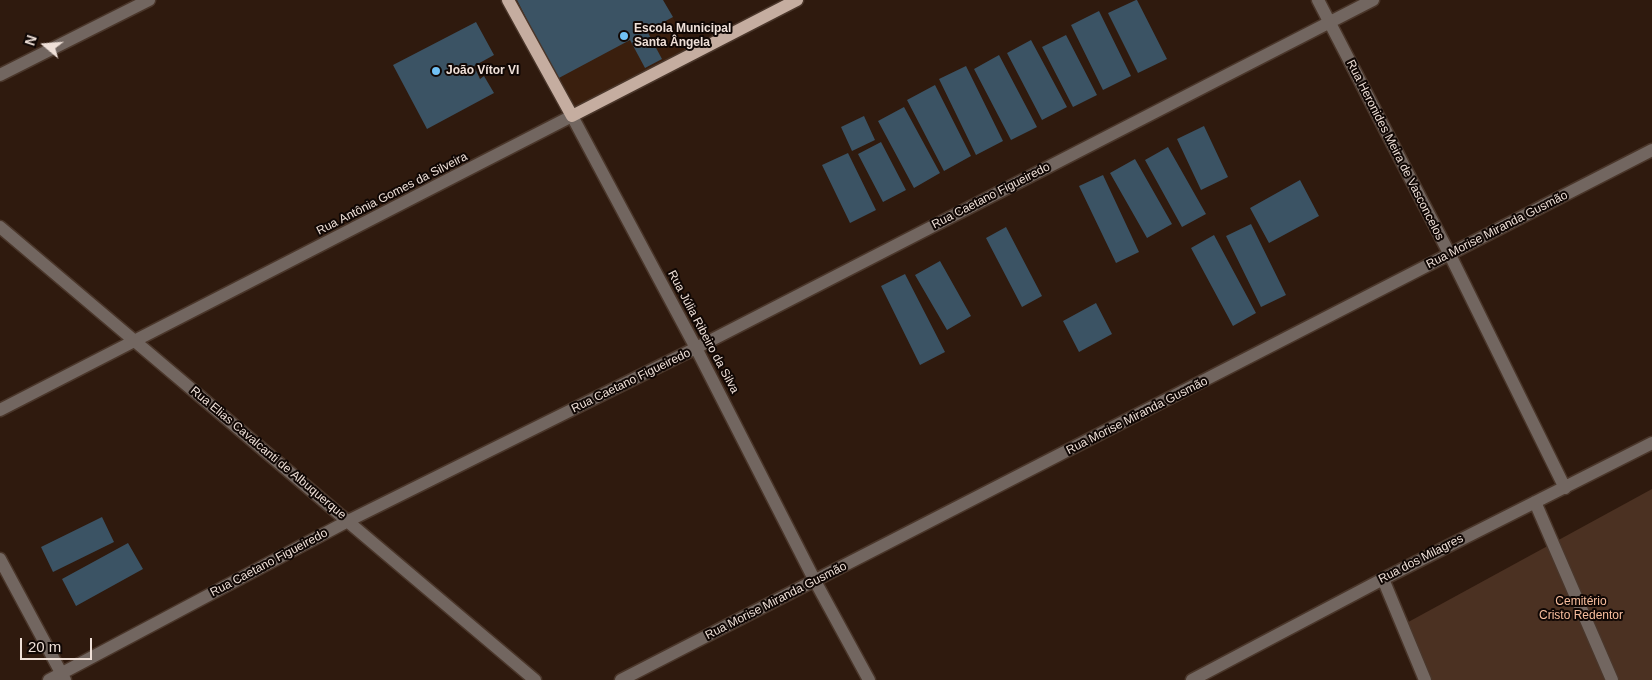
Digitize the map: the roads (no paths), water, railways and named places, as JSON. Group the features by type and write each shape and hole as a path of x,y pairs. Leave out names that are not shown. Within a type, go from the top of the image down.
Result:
{"main road":[{"name":"Rua Júlia Ribeiro da Silva","path":"508,0 572,116"},
{"name":"Rua Antônia Gomes da Silveira","path":"572,116 797,0"}],"street":[{"path":"0,75 149,0"},
{"name":"Rua Heronides Meira de Vasconcelos","path":"1318,0 1450,255 1565,488"},
{"name":"Rua Caetano Figueiredo","path":"49,680 64,677 348,521 696,348 1373,0"},
{"name":"Rua Antônia Gomes da Silveira","path":"0,410 572,116"},
{"name":"Rua Júlia Ribeiro da Silva","path":"572,116 696,348 869,680"},
{"name":"Rua Morise Miranda Gusmão","path":"621,680 1652,150"},
{"name":"Rua Elias Cavalcanti de Albuquerque","path":"0,227 535,680"},
{"name":"Rua dos Milagres","path":"1192,680 1382,579 1565,488 1652,442"},
{"path":"1534,502 1612,680"},
{"path":"0,559 64,677"},
{"path":"1382,579 1425,680"}],"place":[{"name":"Escola Municipal Santa Ângela","path":"624,36"},
{"name":"João Vítor VI","path":"436,71"}],"park label":[{"name":"Cemitério Cristo Redentor","path":"1581,609"}]}
